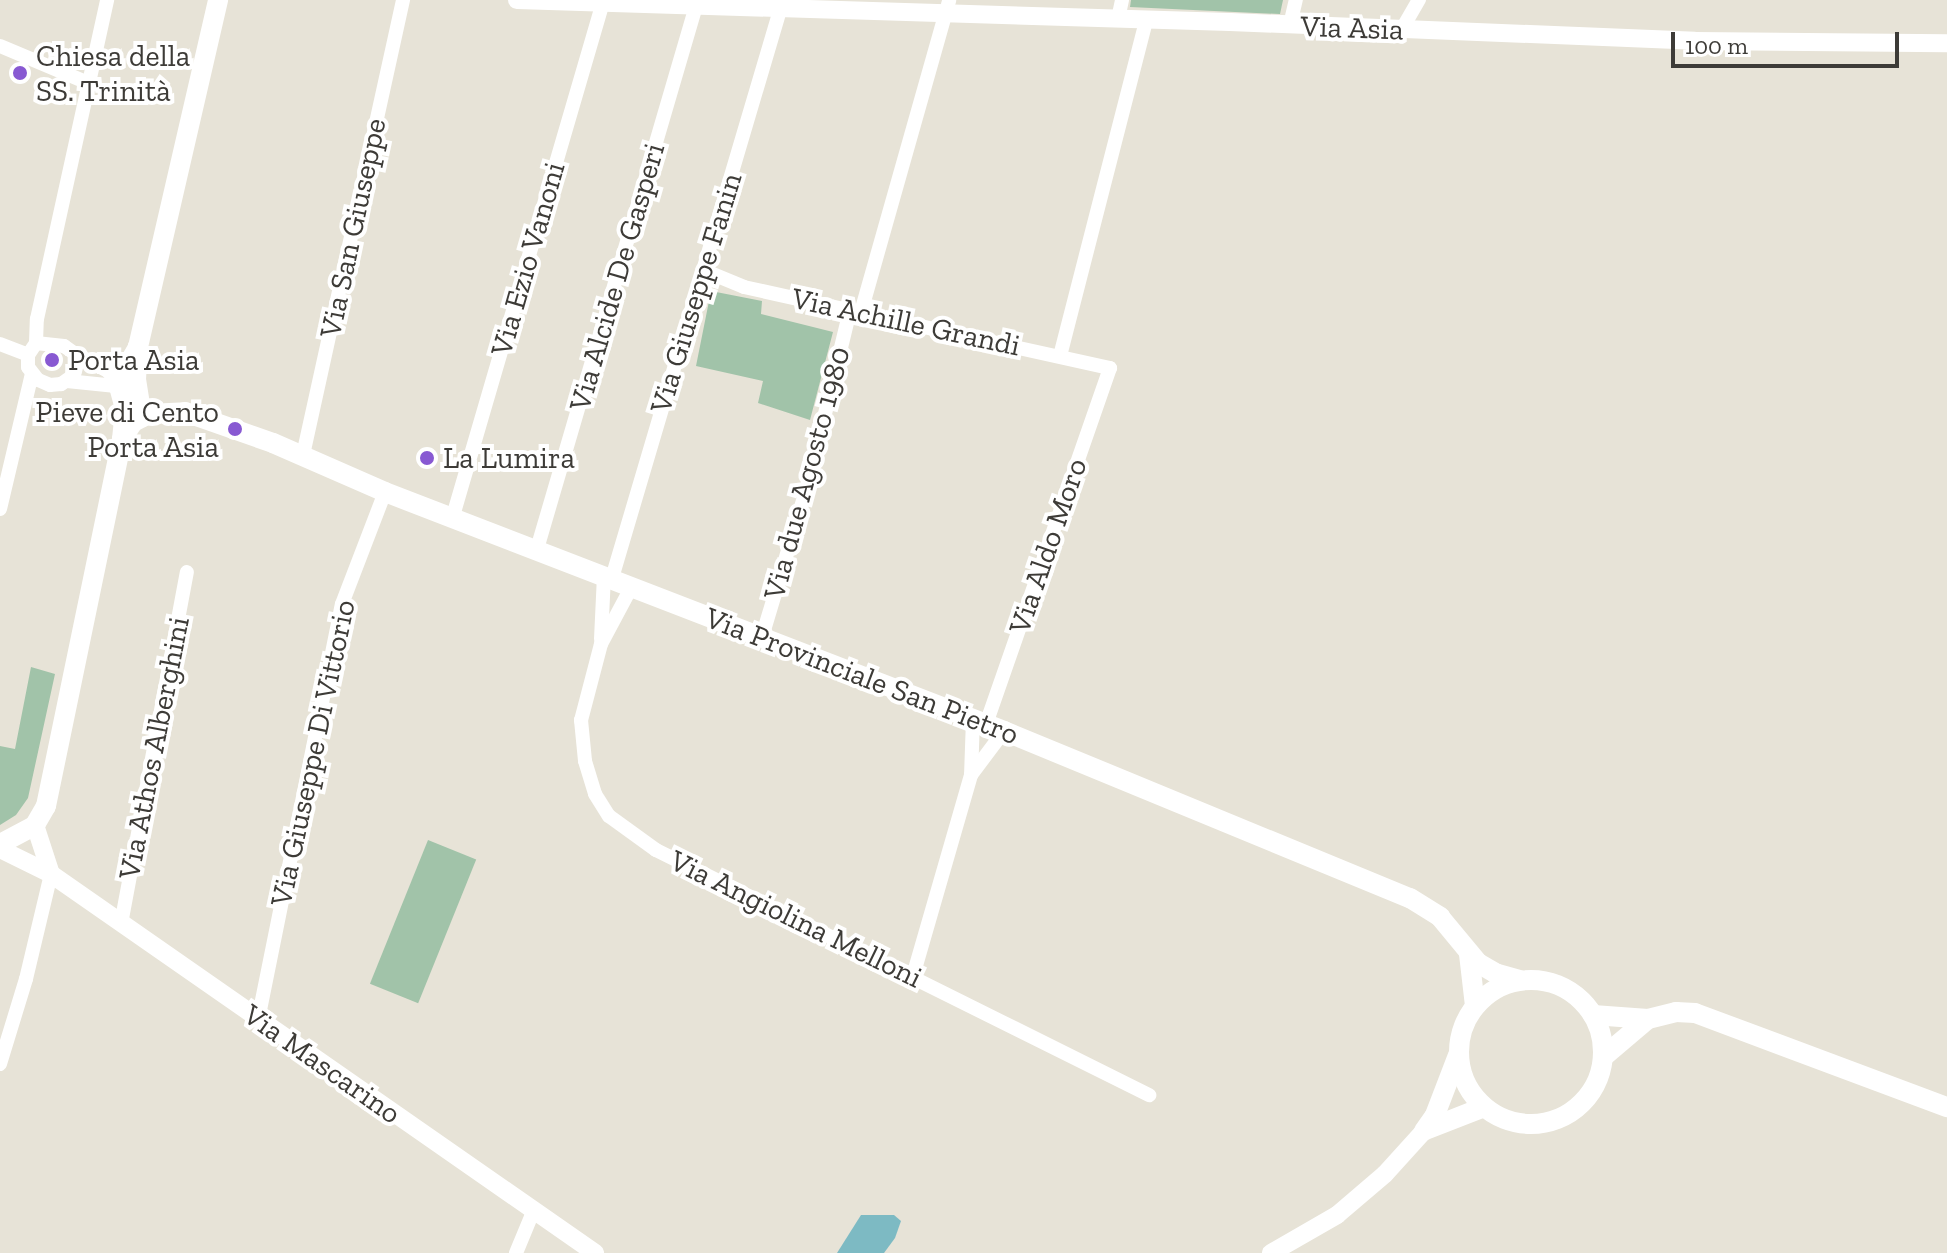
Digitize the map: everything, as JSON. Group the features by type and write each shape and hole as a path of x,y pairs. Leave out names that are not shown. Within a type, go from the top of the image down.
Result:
{"main road":[{"path":"0,846 35,825 46,806 57,768 122,439 126,393 134,354 218,0"},
{"path":"126,393 142,417"},
{"name":"Via Provinciale San Pietro","path":"126,393 303,455 385,492 988,724 1410,898 1440,917 1469,954"},
{"path":"122,439 133,422 142,417 185,412"},
{"path":"1458,1053 1463,1078 1484,1107 1508,1120 1525,1124 1556,1120 1573,1111 1589,1095 1599,1076 1603,1057 1600,1028 1593,1015 1572,992 1555,983 1520,980 1495,973 1469,954"},
{"path":"1469,954 1475,1006"},
{"path":"1424,1131 1435,1115 1458,1053 1465,1021 1475,1006 1492,991 1520,980"},
{"path":"1593,1015 1648,1019 1676,1012 1695,1013 1947,1107"},
{"path":"1603,1057 1648,1019"},
{"path":"1424,1131 1444,1120 1484,1107"}],"street":[{"path":"0,509 32,374 37,319 107,0"},
{"name":"Via San Giuseppe","path":"303,455 403,0"},
{"name":"Via Asia","path":"517,0 696,6 947,7 1118,19 1695,41 1947,43"},
{"path":"1118,19 1122,0"},
{"path":"1290,25 1296,0"},
{"path":"1402,29 1419,0"},
{"name":"Via Ezio Vanoni","path":"453,516 603,2"},
{"name":"Via Giuseppe Fanin","path":"608,576 782,4"},
{"name":"Via Alcide De Gasperi","path":"537,549 696,6"},
{"name":"Via due Agosto 1980","path":"762,637 947,7"},
{"path":"1060,356 1146,20"},
{"path":"0,46 88,83"},
{"name":"Via Achille Grandi","path":"703,270 744,287 1110,368"},
{"path":"0,344 32,349 64,346 108,371 126,393"},
{"path":"67,381 77,367 74,353"},
{"path":"91,361 113,365 134,354"},
{"name":"Via Aldo Moro","path":"988,724 1110,368"},
{"path":"32,374 50,385 67,381 126,393"},
{"name":"Via Giuseppe Di Vittorio","path":"258,1020 342,604 385,492"},
{"name":"Via Athos Alberghini","path":"121,924 187,572"},
{"name":"Via Angiolina Melloni","path":"608,576 601,644 581,720 582,743 595,794 609,816 656,850 1149,1095"},
{"name":"Via Angiolina Melloni","path":"601,644 632,586"},
{"path":"971,775 988,724"},
{"path":"913,976 988,724"},
{"path":"0,1064 26,979 51,874 35,825"},
{"name":"Via Mascarino","path":"0,846 51,874 595,1253"},
{"path":"1271,1253 1337,1215 1385,1174 1424,1131"},
{"path":"516,1253 533,1212"}],"green space":[{"path":"1131,0 1283,0 1280,14 1130,7"},
{"path":"711,291 762,301 761,314 833,332 810,420 758,403 763,381 696,366"},
{"path":"31,667 55,674 28,798 16,815 0,825 0,746 15,749"},
{"path":"428,840 476,859 418,1003 370,984"}],"water":[{"path":"861,1215 894,1215 901,1221 895,1238 884,1253 837,1253"}],"place":[{"name":"Chiesa della SS. Trinità","path":"20,73"},
{"name":"Porta Asia","path":"52,360"},
{"name":"Pieve di Cento Porta Asia","path":"235,429"},
{"name":"La Lumira","path":"427,458"}]}
